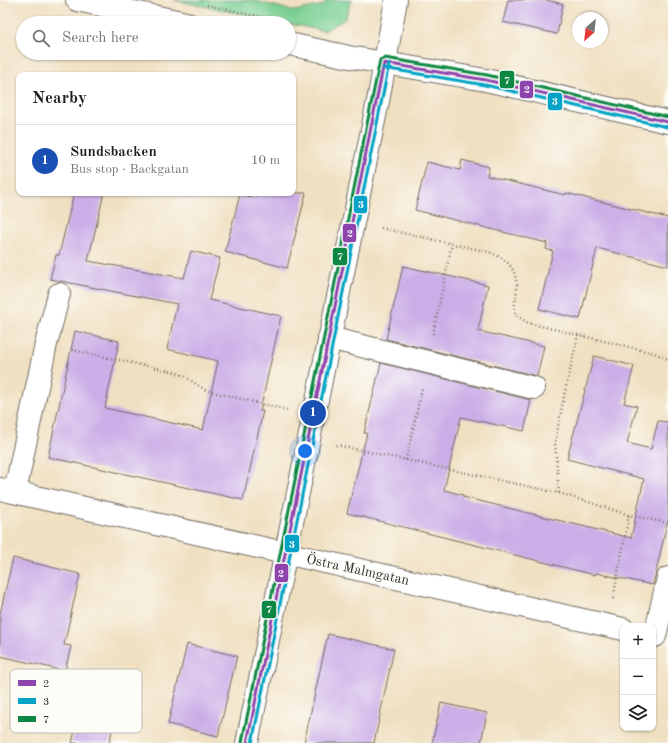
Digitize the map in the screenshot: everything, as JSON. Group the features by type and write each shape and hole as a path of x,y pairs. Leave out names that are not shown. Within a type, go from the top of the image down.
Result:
{"street":[{"path":"247,743 396,0"},
{"path":"91,2 154,16"},
{"path":"296,45 384,63 486,80 668,122"},
{"path":"8,491 59,294"},
{"path":"329,338 534,388"},
{"name":"Östra Malmgatan","path":"8,491 620,627"},
{"path":"659,637 668,578"}],"path":[{"path":"206,5 257,16"},
{"path":"380,228 501,256 508,262 516,276 517,290 514,308 516,315 528,323 654,353 668,359"},
{"path":"559,493 555,443 578,335"},
{"path":"46,344 175,372 186,376 204,390 292,411"},
{"path":"334,444 559,493 629,515 668,524"},
{"path":"611,607 629,515"}],"green space":[{"path":"174,0 252,0 294,11 324,5 327,0 352,0 345,19 324,31 296,25 296,16 251,16"}],"building":[{"path":"508,0 546,0 563,4 557,34 503,22"},
{"path":"462,160 489,167 487,176 565,195 566,193 668,218 668,266 597,248 580,319 539,309 553,251 546,249 547,243 415,210 427,162 460,170"},
{"path":"296,193 306,193 287,268 225,252 239,196 255,198 256,196 296,196"},
{"path":"73,196 103,196 88,261 184,278 191,251 220,258 209,300 281,316 260,411 263,411 243,500 48,457 75,331 119,341 105,408 203,430 218,361 167,349 177,304 50,279 56,255 59,255"},
{"path":"403,266 488,285 478,331 544,346 537,376 386,339"},
{"path":"594,356 634,366 624,403 637,406 627,443 651,449 658,421 668,422 668,519 653,585 596,573 595,575 347,513 367,433 364,433 381,363 531,400 524,431 461,417 444,490 463,495 463,497 631,538 644,479 567,459"},
{"path":"13,558 80,574 64,645 71,646 65,669 56,669 0,656 0,613"},
{"path":"328,634 394,649 374,743 304,743"},
{"path":"187,644 237,656 218,736 168,724"},
{"path":"441,703 487,713 481,743 432,743"},
{"path":"74,733 112,733 109,743 72,743"}],"transit line":[{"name":"7","path":"242,742 380,60 385,58 487,75 668,117"},
{"name":"2","path":"384,63 486,80 668,122"},
{"name":"2","path":"247,743 384,63"},
{"name":"3","path":"252,743 389,64"},
{"name":"3","path":"383,68 485,85 667,127"}],"place":[{"name":"Sundsbacken","path":"313,413"}]}
